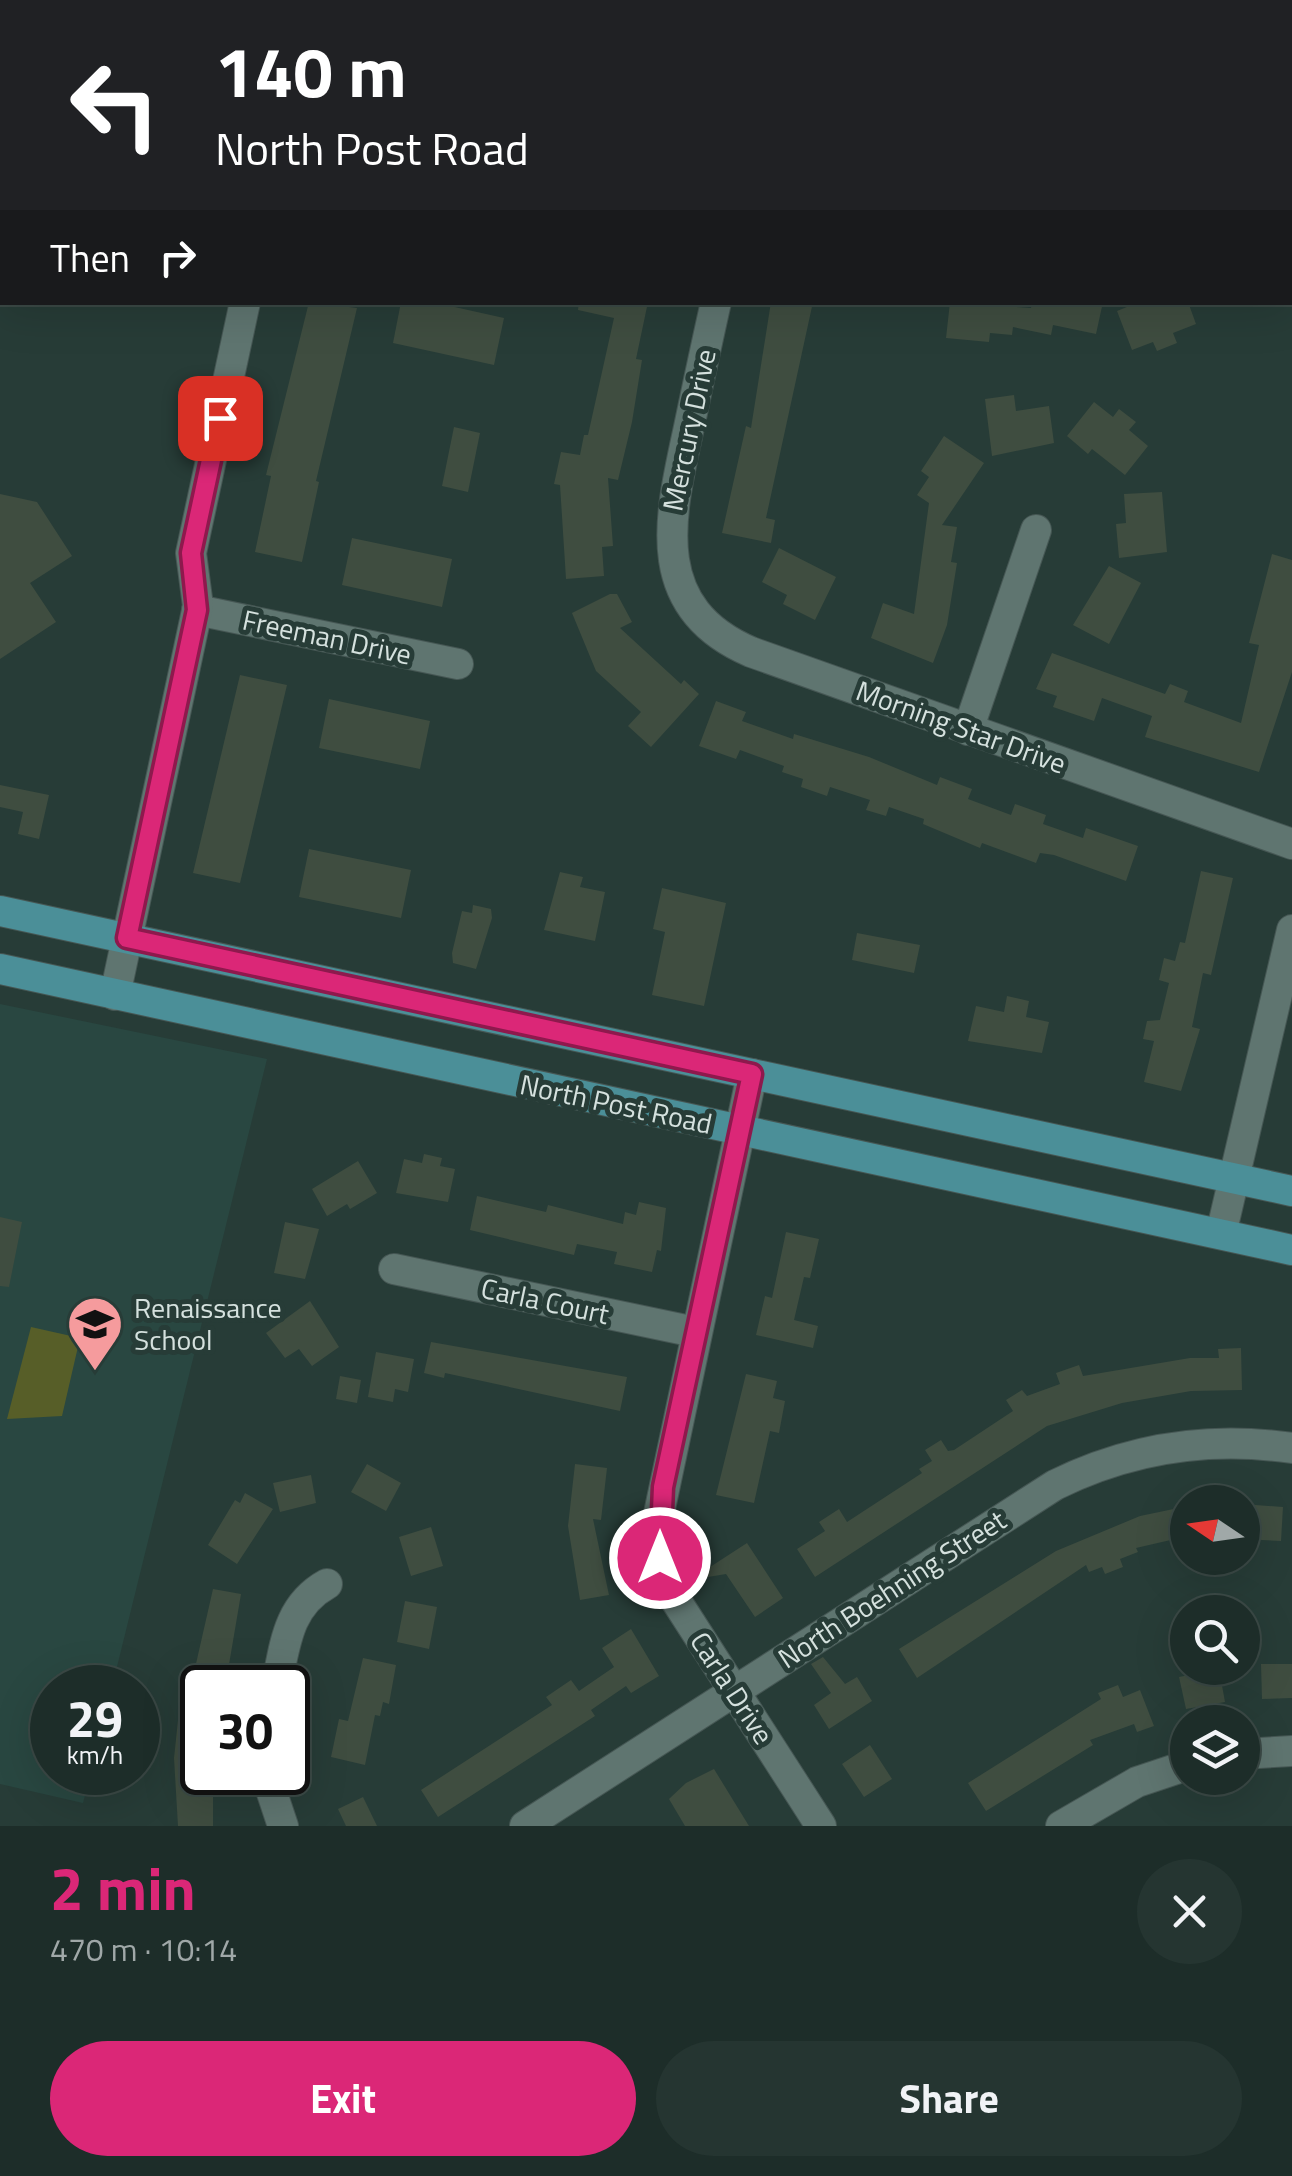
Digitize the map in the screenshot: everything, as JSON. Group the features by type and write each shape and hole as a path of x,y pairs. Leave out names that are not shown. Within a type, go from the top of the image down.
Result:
{"main road":[{"name":"North Post Road","path":"0,911 1292,1191"},
{"name":"North Post Road","path":"0,969 1292,1250"}],"street":[{"path":"115,995 197,610 191,553 244,305"},
{"name":"Mercury Drive","path":"672,558 673,501 715,305"},
{"path":"968,730 1036,530"},
{"name":"Morning Star Drive","path":"672,558 689,600 711,628 736,646 1292,844"},
{"name":"Freeman Drive","path":"197,610 458,664"},
{"path":"1221,1234 1286,980 1292,930"},
{"name":"Carla Drive","path":"752,1074 663,1487 660,1558 675,1599 821,1826"},
{"name":"Carla Court","path":"394,1269 695,1332"},
{"name":"North Boehning Street","path":"525,1826 1023,1503 1079,1473 1129,1456 1195,1444 1292,1448"},
{"path":"282,1665 294,1616 310,1595 327,1584"},
{"path":"1260,1753 1292,1751"},
{"path":"1061,1826 1137,1782 1170,1771"},
{"path":"273,1795 284,1826"}],"shaded area":[{"name":"Renaissance School","path":"0,1004 267,1059 117,1665 30,1665 30,1791 0,1784"},
{"name":"Renaissance School","path":"48,1795 85,1795 83,1803"}],"green space":[{"path":"31,1327 80,1338 62,1416 7,1419"}],"building":[{"path":"308,305 357,308 316,481 319,482 302,562 255,552 271,476 266,475"},
{"path":"400,305 446,305 504,318 494,365 393,343"},
{"path":"579,305 647,305 636,359 642,360 632,422 618,480 608,478 613,546 602,547 604,576 566,579 560,485 554,484 561,452 580,455 584,435 588,435 614,318 578,310"},
{"path":"771,305 812,305 766,518 775,520 771,543 722,533 746,426 751,428"},
{"path":"950,305 1102,305 1096,334 1053,325 1051,335 1013,327 1012,335 990,333 989,342 946,338"},
{"path":"1132,305 1189,305 1196,324 1173,333 1177,343 1157,351 1153,342 1132,350 1117,311"},
{"path":"1014,395 1016,411 1049,406 1054,443 992,456 985,399"},
{"path":"1094,402 1113,417 1119,409 1136,422 1129,430 1148,446 1125,475 1092,449 1088,454 1067,436"},
{"path":"454,427 480,433 468,492 442,486"},
{"path":"944,436 984,463 942,525 957,527 951,562 957,563 947,625 933,663 871,638 883,603 914,614 929,503 917,495 929,477 921,471"},
{"path":"1162,492 1167,552 1119,558 1116,524 1126,523 1124,494"},
{"path":"0,494 37,502 72,556 30,583 56,622 0,659"},
{"path":"352,538 452,559 442,607 342,585"},
{"path":"779,548 836,577 815,620 783,604 787,595 762,582"},
{"path":"1272,554 1292,560 1292,672 1259,772 1145,737 1152,716 1102,698 1094,721 1053,707 1057,696 1036,689 1052,653 1165,694 1170,684 1188,691 1184,702 1241,723 1259,645 1249,643"},
{"path":"1109,566 1141,583 1109,644 1073,625"},
{"path":"617,594 632,622 620,628 681,684 684,680 699,694 651,747 628,726 641,712 596,671 572,613"},
{"path":"240,675 287,685 240,883 193,873"},
{"path":"329,699 430,721 420,769 319,748"},
{"path":"716,701 746,712 742,721 793,739 794,734 869,757 937,785 940,777 972,789 968,799 1011,815 1015,804 1046,815 1043,824 1083,838 1086,828 1138,846 1126,881 1054,855 1040,853 1036,863 982,843 980,848 923,824 924,819 889,807 886,816 866,810 870,800 830,787 827,796 801,787 803,779 782,772 784,766 740,750 736,759 699,746"},
{"path":"0,785 49,795 39,839 18,834 23,812 0,807"},
{"path":"309,849 411,870 401,918 299,897"},
{"path":"1201,871 1233,878 1211,975 1203,973 1192,1027 1200,1029 1181,1091 1144,1082 1154,1041 1143,1039 1147,1021 1160,1020 1169,983 1159,980 1164,958 1175,961 1180,942 1185,943"},
{"path":"560,872 583,877 580,887 605,892 595,941 544,930"},
{"path":"662,888 726,903 704,1006 652,995 665,932 653,929"},
{"path":"473,905 491,909 492,918 476,969 453,963 452,953 462,911 472,913"},
{"path":"857,933 920,945 914,973 852,960"},
{"path":"1007,996 1029,1001 1026,1017 1049,1022 1042,1053 968,1041 976,1006 1004,1012"},
{"path":"424,1154 442,1158 440,1166 455,1169 448,1202 396,1193 404,1159 422,1163"},
{"path":"358,1161 377,1193 350,1209 347,1204 327,1216 312,1189"},
{"path":"477,1196 546,1212 548,1205 623,1224 625,1212 636,1215 639,1202 666,1208 661,1251 657,1250 652,1272 614,1264 617,1252 577,1244 574,1255 470,1230"},
{"path":"0,1217 22,1222 9,1287 0,1286"},
{"path":"285,1222 319,1229 305,1279 274,1273"},
{"path":"786,1232 819,1239 810,1278 804,1277 794,1320 818,1326 813,1348 756,1335 765,1296 772,1298"},
{"path":"310,1301 339,1347 312,1366 299,1349 285,1358 266,1333"},
{"path":"431,1342 627,1377 620,1411 445,1373 444,1378 424,1373"},
{"path":"1241,1348 1242,1390 1191,1391 1122,1403 1047,1426 815,1577 797,1549 825,1531 819,1522 839,1509 847,1522 922,1473 919,1469 932,1461 925,1450 941,1440 948,1451 954,1450 1013,1411 1006,1400 1022,1390 1027,1396 1060,1384 1056,1373 1079,1365 1083,1376 1190,1358 1219,1358 1218,1349"},
{"path":"376,1352 414,1359 408,1392 395,1389 393,1402 368,1397"},
{"path":"746,1374 777,1381 773,1398 785,1401 779,1433 770,1431 754,1503 716,1495"},
{"path":"340,1376 361,1380 357,1403 336,1399"},
{"path":"367,1464 401,1483 386,1511 351,1492"},
{"path":"575,1464 607,1468 601,1520 593,1519 609,1595 580,1600 568,1526"},
{"path":"311,1475 316,1503 280,1512 273,1483"},
{"path":"245,1493 273,1509 237,1564 208,1545 235,1500 240,1503"},
{"path":"1260,1505 1283,1507 1281,1541 1260,1540"},
{"path":"1170,1510 1170,1540 1136,1548 1138,1552 1120,1559 1123,1567 1105,1574 1102,1567 1089,1572 1086,1565 917,1678 899,1649 1056,1551 1140,1516"},
{"path":"431,1527 443,1566 411,1576 399,1537"},
{"path":"747,1543 783,1598 755,1617 726,1574 690,1580"},
{"path":"213,1589 241,1594 229,1665 196,1665"},
{"path":"405,1601 437,1607 429,1649 397,1642"},
{"path":"631,1629 659,1676 631,1693 626,1686 591,1710 595,1716 438,1817 421,1790 552,1705 546,1697 571,1680 579,1691 614,1667 602,1648"},
{"path":"823,1657 845,1684 857,1677 872,1701 829,1729 814,1705 831,1693 811,1664"},
{"path":"363,1658 396,1665 389,1704 383,1702 380,1716 375,1715 365,1765 331,1757 339,1719 348,1721"},
{"path":"1261,1664 1292,1664 1292,1698 1262,1699"},
{"path":"1118,1685 1123,1697 1140,1690 1154,1726 1137,1732 1134,1724 1090,1740 1093,1745 986,1811 968,1783 1101,1699 1098,1693"},
{"path":"1181,1685 1222,1685 1225,1702 1185,1705"},
{"path":"179,1711 180,1795 213,1795 213,1826 178,1826 174,1758"},
{"path":"870,1745 892,1779 864,1797 842,1764"},
{"path":"714,1769 749,1826 685,1826 669,1799 686,1783"},
{"path":"363,1797 377,1826 346,1826 338,1809"}],"place":[{"name":"Renaissance School","path":"95,1373"}],"route":[{"path":"220,418 191,553 190,570 198,606 127,938 752,1074 663,1487 658,1518 660,1558"}]}
